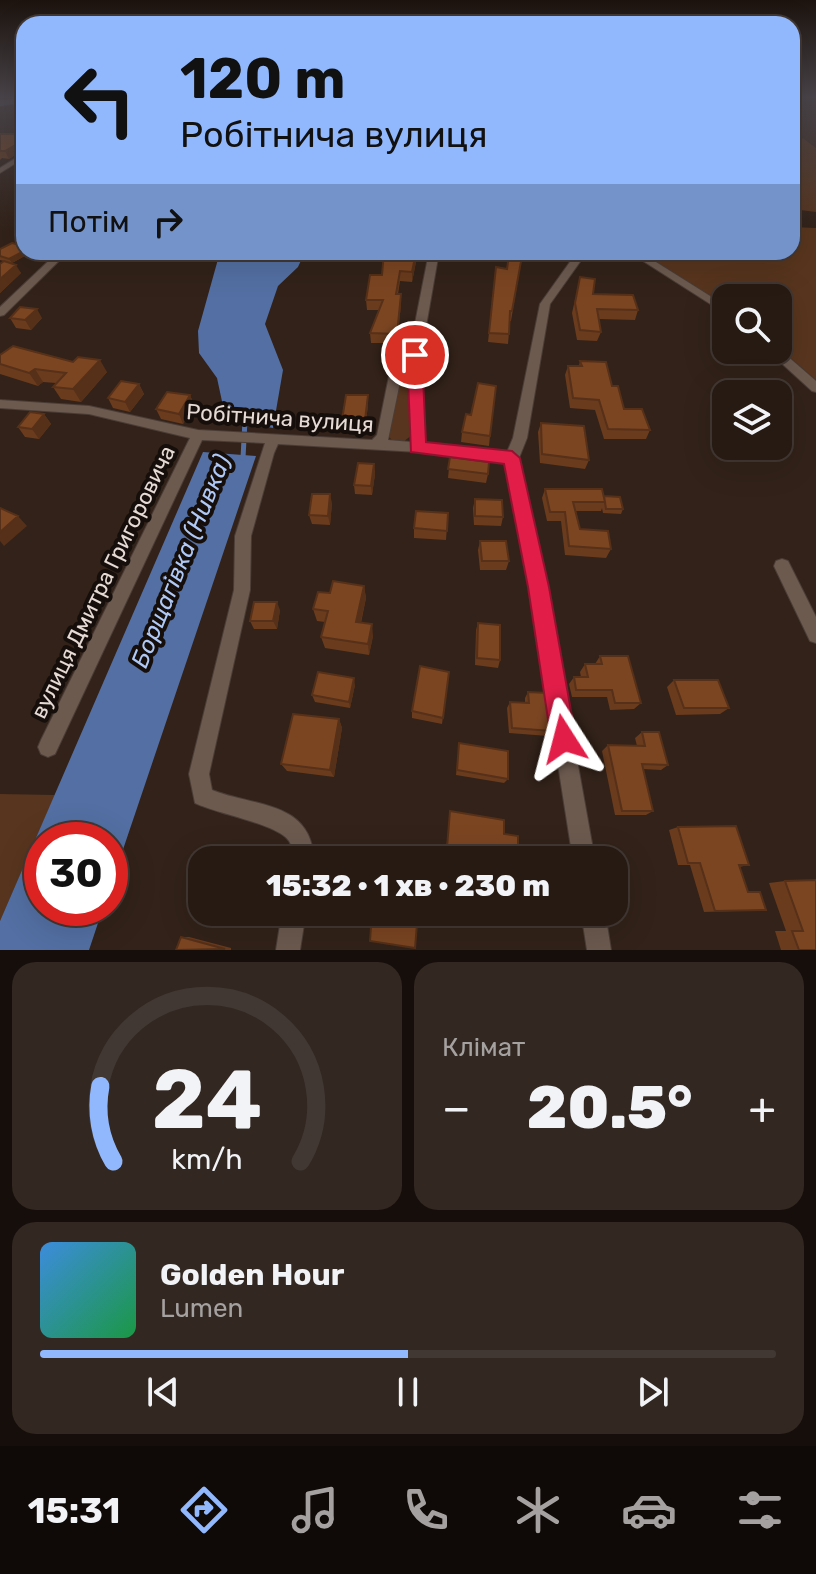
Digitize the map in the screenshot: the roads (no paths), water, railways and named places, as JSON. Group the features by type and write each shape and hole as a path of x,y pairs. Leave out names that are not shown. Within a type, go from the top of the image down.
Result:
{"street":[{"path":"0,313 55,260"},
{"path":"418,447 415,355 433,260"},
{"path":"576,260 545,304 520,438 512,458 538,587 582,846"},
{"path":"646,260 712,302"},
{"path":"374,445 383,437 395,376 415,355"},
{"path":"789,364 816,388"},
{"name":"Робітнича вулиця","path":"0,404 89,410 198,435 418,447 512,458"},
{"name":"вулиця Дмитра Григоровича","path":"48,747 198,435"},
{"path":"273,441 243,536 242,590 199,774 202,796 216,805 277,817 294,831 301,846"},
{"path":"782,566 816,635"},
{"path":"288,950 292,926"},
{"path":"595,926 599,950"}],"water":[{"path":"218,260 301,260 278,286 265,324 283,370 273,428 226,420 217,378 199,353 198,331"},
{"path":"203,452 256,456 128,835 128,822 43,822"},
{"path":"24,866 24,926 97,926 89,950 0,950 0,921"}],"waterway":[{"name":"Борщагівка (Нивка)","path":"243,458 245,420"}]}
